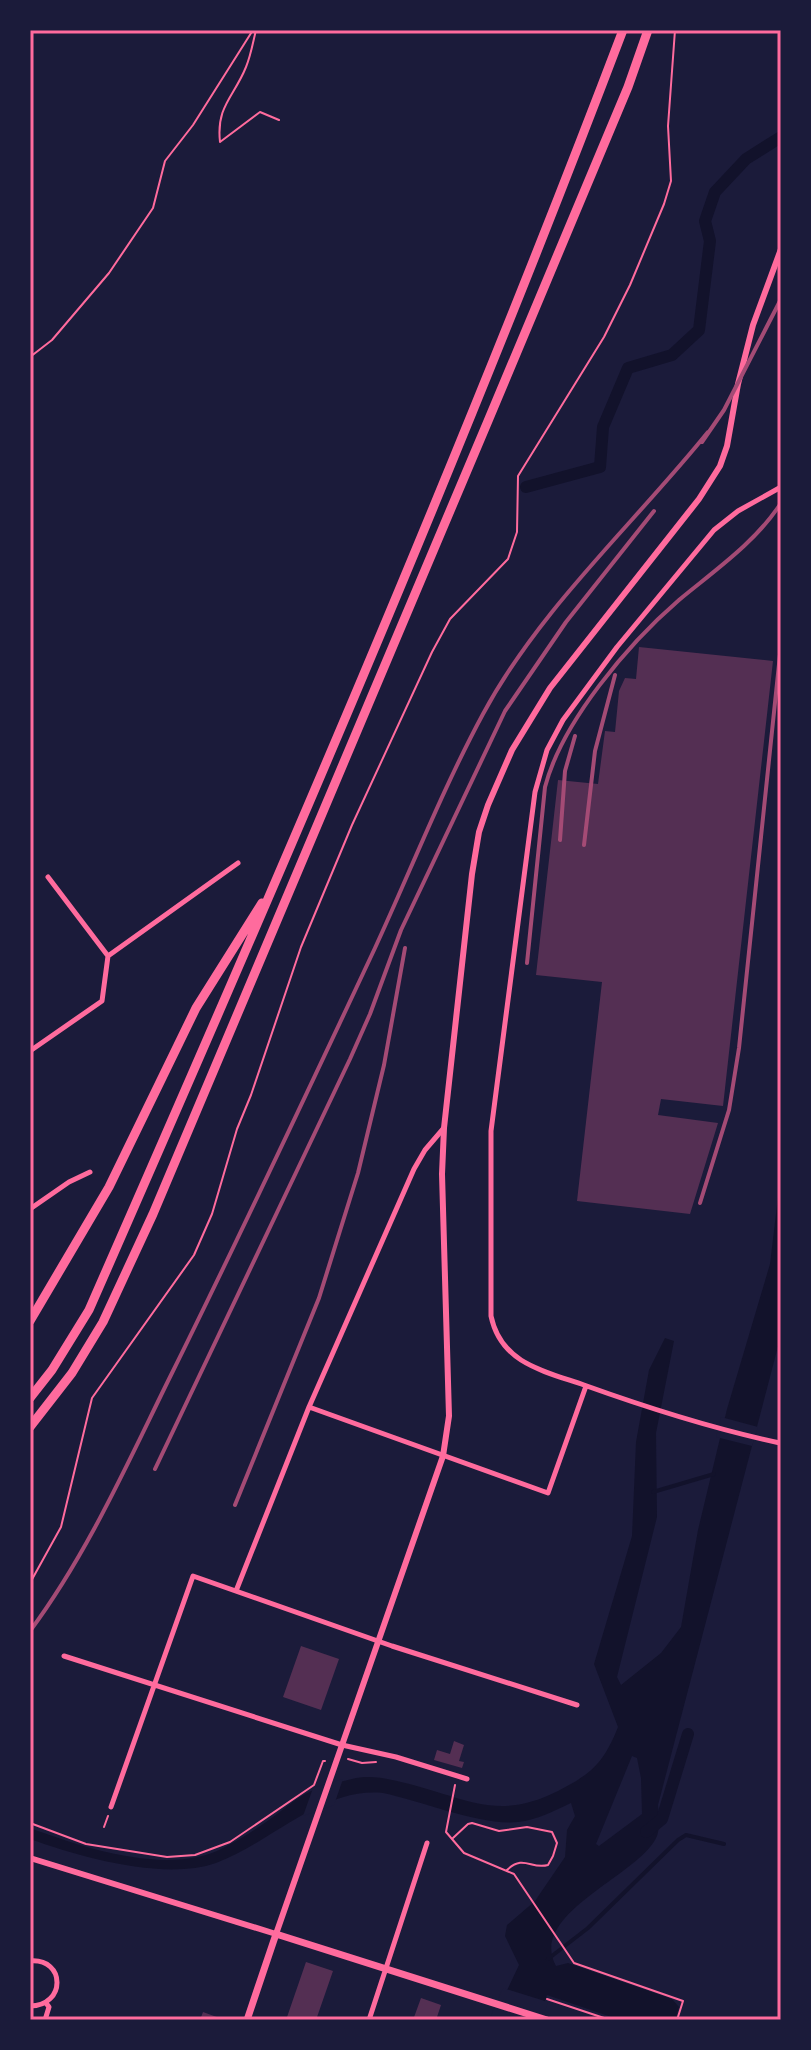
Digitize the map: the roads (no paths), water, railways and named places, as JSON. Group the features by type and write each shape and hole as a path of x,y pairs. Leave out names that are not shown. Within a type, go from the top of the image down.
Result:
{"highway":[{"path":"30,1398 52,1370 89,1310 279,877 451,466 623,30"},
{"path":"30,1427 72,1373 103,1322 153,1214 501,392 628,87 648,30"},
{"path":"30,1321 109,1187 196,1008 279,877"}],"main road":[{"path":"247,2020 276,1934 547,2020"}],"street":[{"path":"30,1858 276,1934 443,1456 449,1416 442,1174 444,1128 474,860 488,805 512,750 550,688 699,499 720,466 753,325 781,249"},
{"path":"780,1443 702,1423 586,1386 520,1360 500,1340 491,1316 491,1131 535,792 547,750 563,720 617,647 714,530 738,511 781,487"},
{"path":"108,956 238,863"},
{"path":"30,1051 102,1001 108,956 48,877"},
{"path":"236,1591 309,1407 414,1169 444,1128"},
{"path":"30,1209 69,1182 90,1172"},
{"path":"309,1407 548,1493 586,1386"},
{"path":"111,1807 193,1576 377,1641 577,1705"},
{"path":"64,1656 342,1745 396,1757 467,1779"},
{"path":"369,2020 427,1843"},
{"path":"30,1961 42,1961 49,1965 57,1977 56,1992 46,2003 30,2006"},
{"path":"45,2020 49,2007 46,2003"}],"waterway":[{"path":"526,487 600,467 603,427 628,368 672,355 699,330 710,241 705,221 715,192 746,159 781,137"},
{"path":"653,1492 714,1474"},
{"path":"646,1832 662,1819 688,1734"},
{"path":"548,1959 588,1928 678,1840 686,1835 724,1844"}],"railway":[{"path":"702,442 724,410 781,299"},
{"path":"30,1631 89,1539 123,1474 274,1162 483,714 506,675 559,603 708,432"},
{"path":"527,963 545,787 566,737 599,686 639,639 679,600 747,543 781,503"},
{"path":"155,1469 350,1059 401,930 505,711 566,622 654,511"},
{"path":"700,1203 729,1110 739,1048 781,645"},
{"path":"584,845 595,751 615,675"},
{"path":"560,840 565,771 575,736"},
{"path":"235,1505 319,1298 358,1173 384,1065 405,948"}]}
